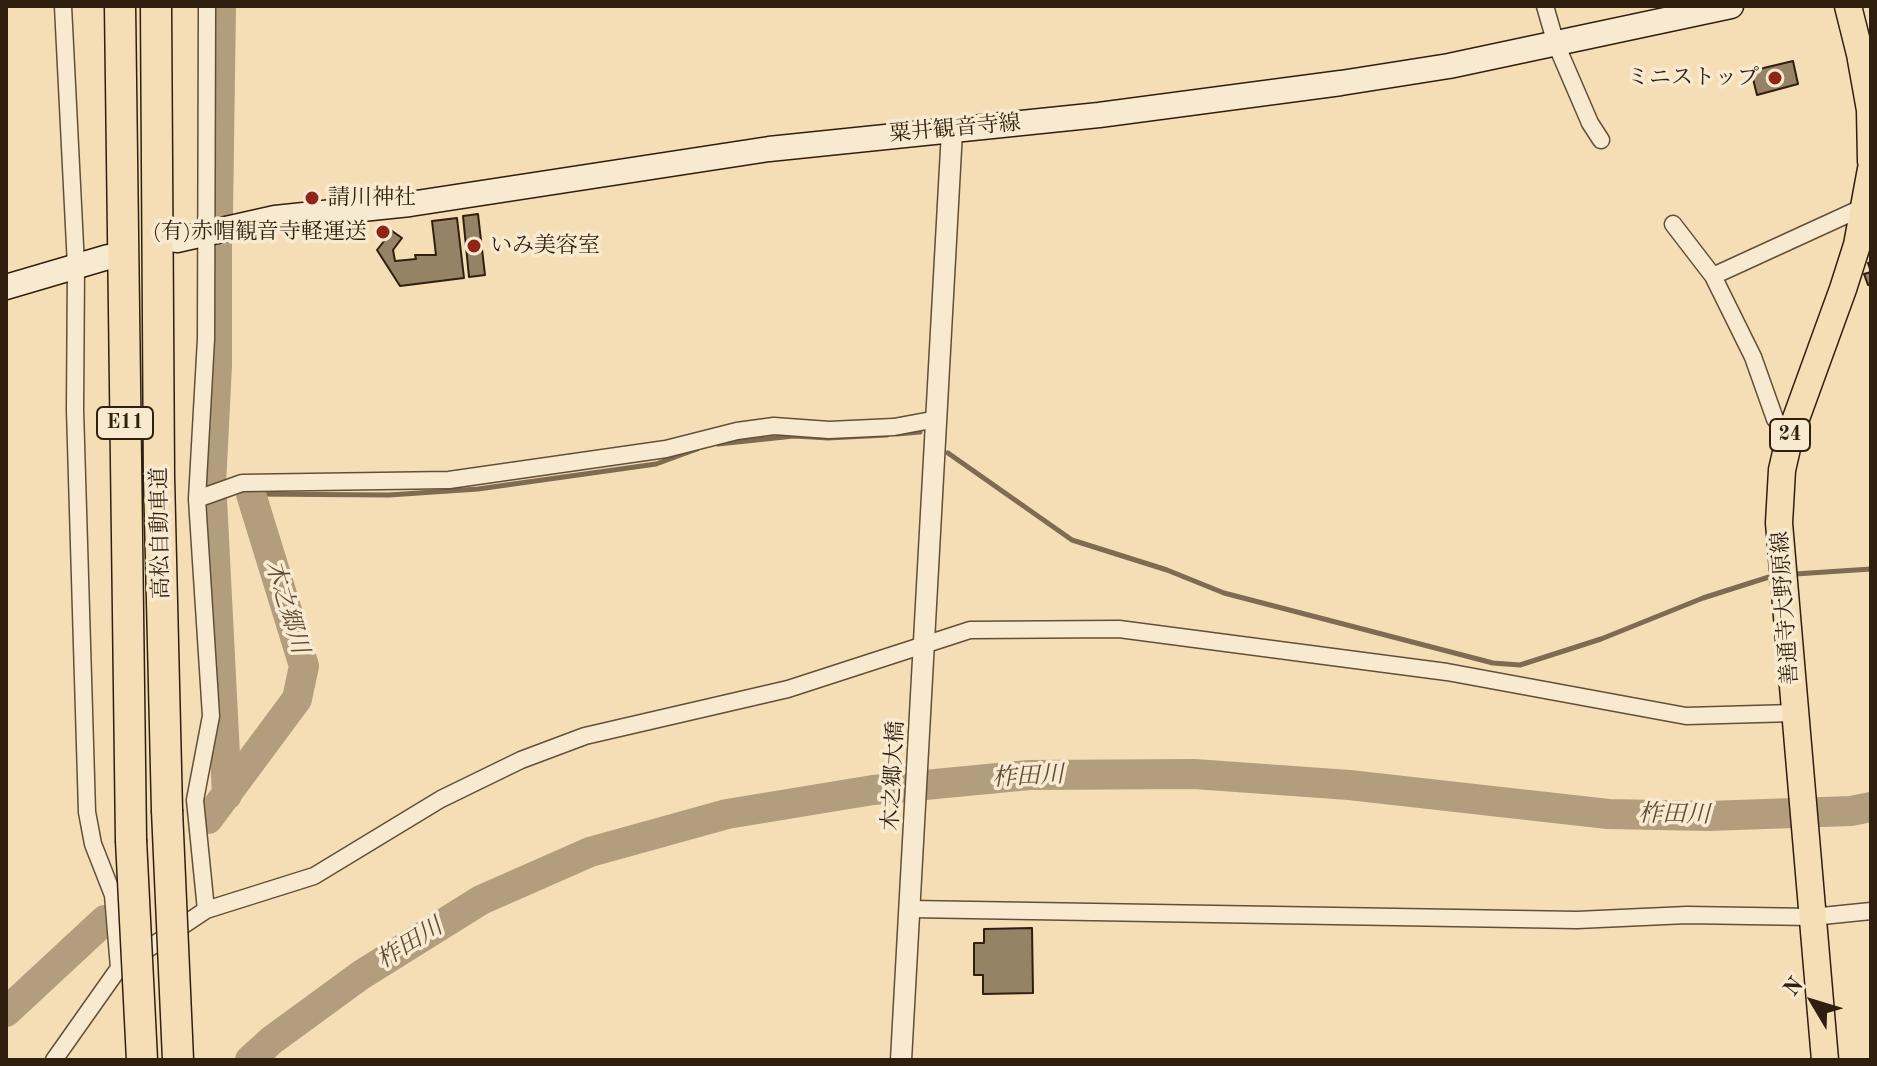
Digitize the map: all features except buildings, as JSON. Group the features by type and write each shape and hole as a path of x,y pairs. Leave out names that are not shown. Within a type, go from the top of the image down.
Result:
{"highway":[{"name":"高松自動車道","path":"120,6 131,840 142,1060"},
{"name":"高松自動車道","path":"156,6 159,476 167,810 178,1060"}],"main road":[{"name":"粟井観音寺線","path":"177,240 275,218 410,204 769,149 1283,92 1449,66 1731,6"},
{"path":"1848,6 1870,110 1871,161"},
{"name":"善通寺大野原線","path":"1824,1060 1779,523 1782,470 1790,435 1857,245 1868,205 1871,169"},
{"path":"6,287 108,257"}],"street":[{"path":"63,6 76,266 75,410 87,812 93,844 113,895 119,968"},
{"path":"206,910 195,800 211,716 197,499 206,339 207,6"},
{"path":"1545,6 1556,44 1590,123 1601,140"},
{"name":"木之郷大橋","path":"901,1060 952,131"},
{"path":"1713,276 1868,205"},
{"path":"1673,224 1713,276 1753,357 1775,419 1790,435"},
{"path":"197,499 242,483 449,480 666,449 737,431 774,426 829,430 881,428 937,419"},
{"path":"54,1060 119,968 206,910 314,876 441,799 533,755 585,736 788,689 970,630 1119,629 1447,672 1686,716 1794,713"},
{"path":"911,909 1577,920 1687,915 1812,917 1871,912"},
{"path":"1822,1028 1824,940 1827,930 1835,923 1871,912"},
{"path":"1812,917 1807,962 1824,1060"}],"waterway":[{"name":"木之郷川","path":"218,212 221,6"},
{"name":"木之郷川","path":"211,485 217,365 217,243"},
{"path":"897,434 920,432"},
{"path":"718,444 794,436 887,435"},
{"path":"251,494 389,495 478,489 656,464 697,449"},
{"path":"948,453 1072,540 1167,570 1224,593 1493,663 1520,665 1601,639 1703,598 1769,577"},
{"name":"木之郷川","path":"208,819 297,699 304,666 251,494"},
{"name":"木之郷川","path":"212,499 227,795"},
{"path":"1795,574 1871,569"},
{"name":"柞田川","path":"250,1060 272,1040 361,975 481,900 590,852 727,814 873,790 1029,775 1194,774 1349,785 1608,814 1708,816 1851,811 1871,807"},
{"name":"木之郷川","path":"6,1012 105,920"}],"place":[{"name":"ミニストップ","path":"1775,78"},
{"name":"請川神社","path":"312,198"},
{"name":"(有)赤帽観音寺軽運送","path":"383,232"},
{"name":"いみ美容室","path":"474,246"}]}
